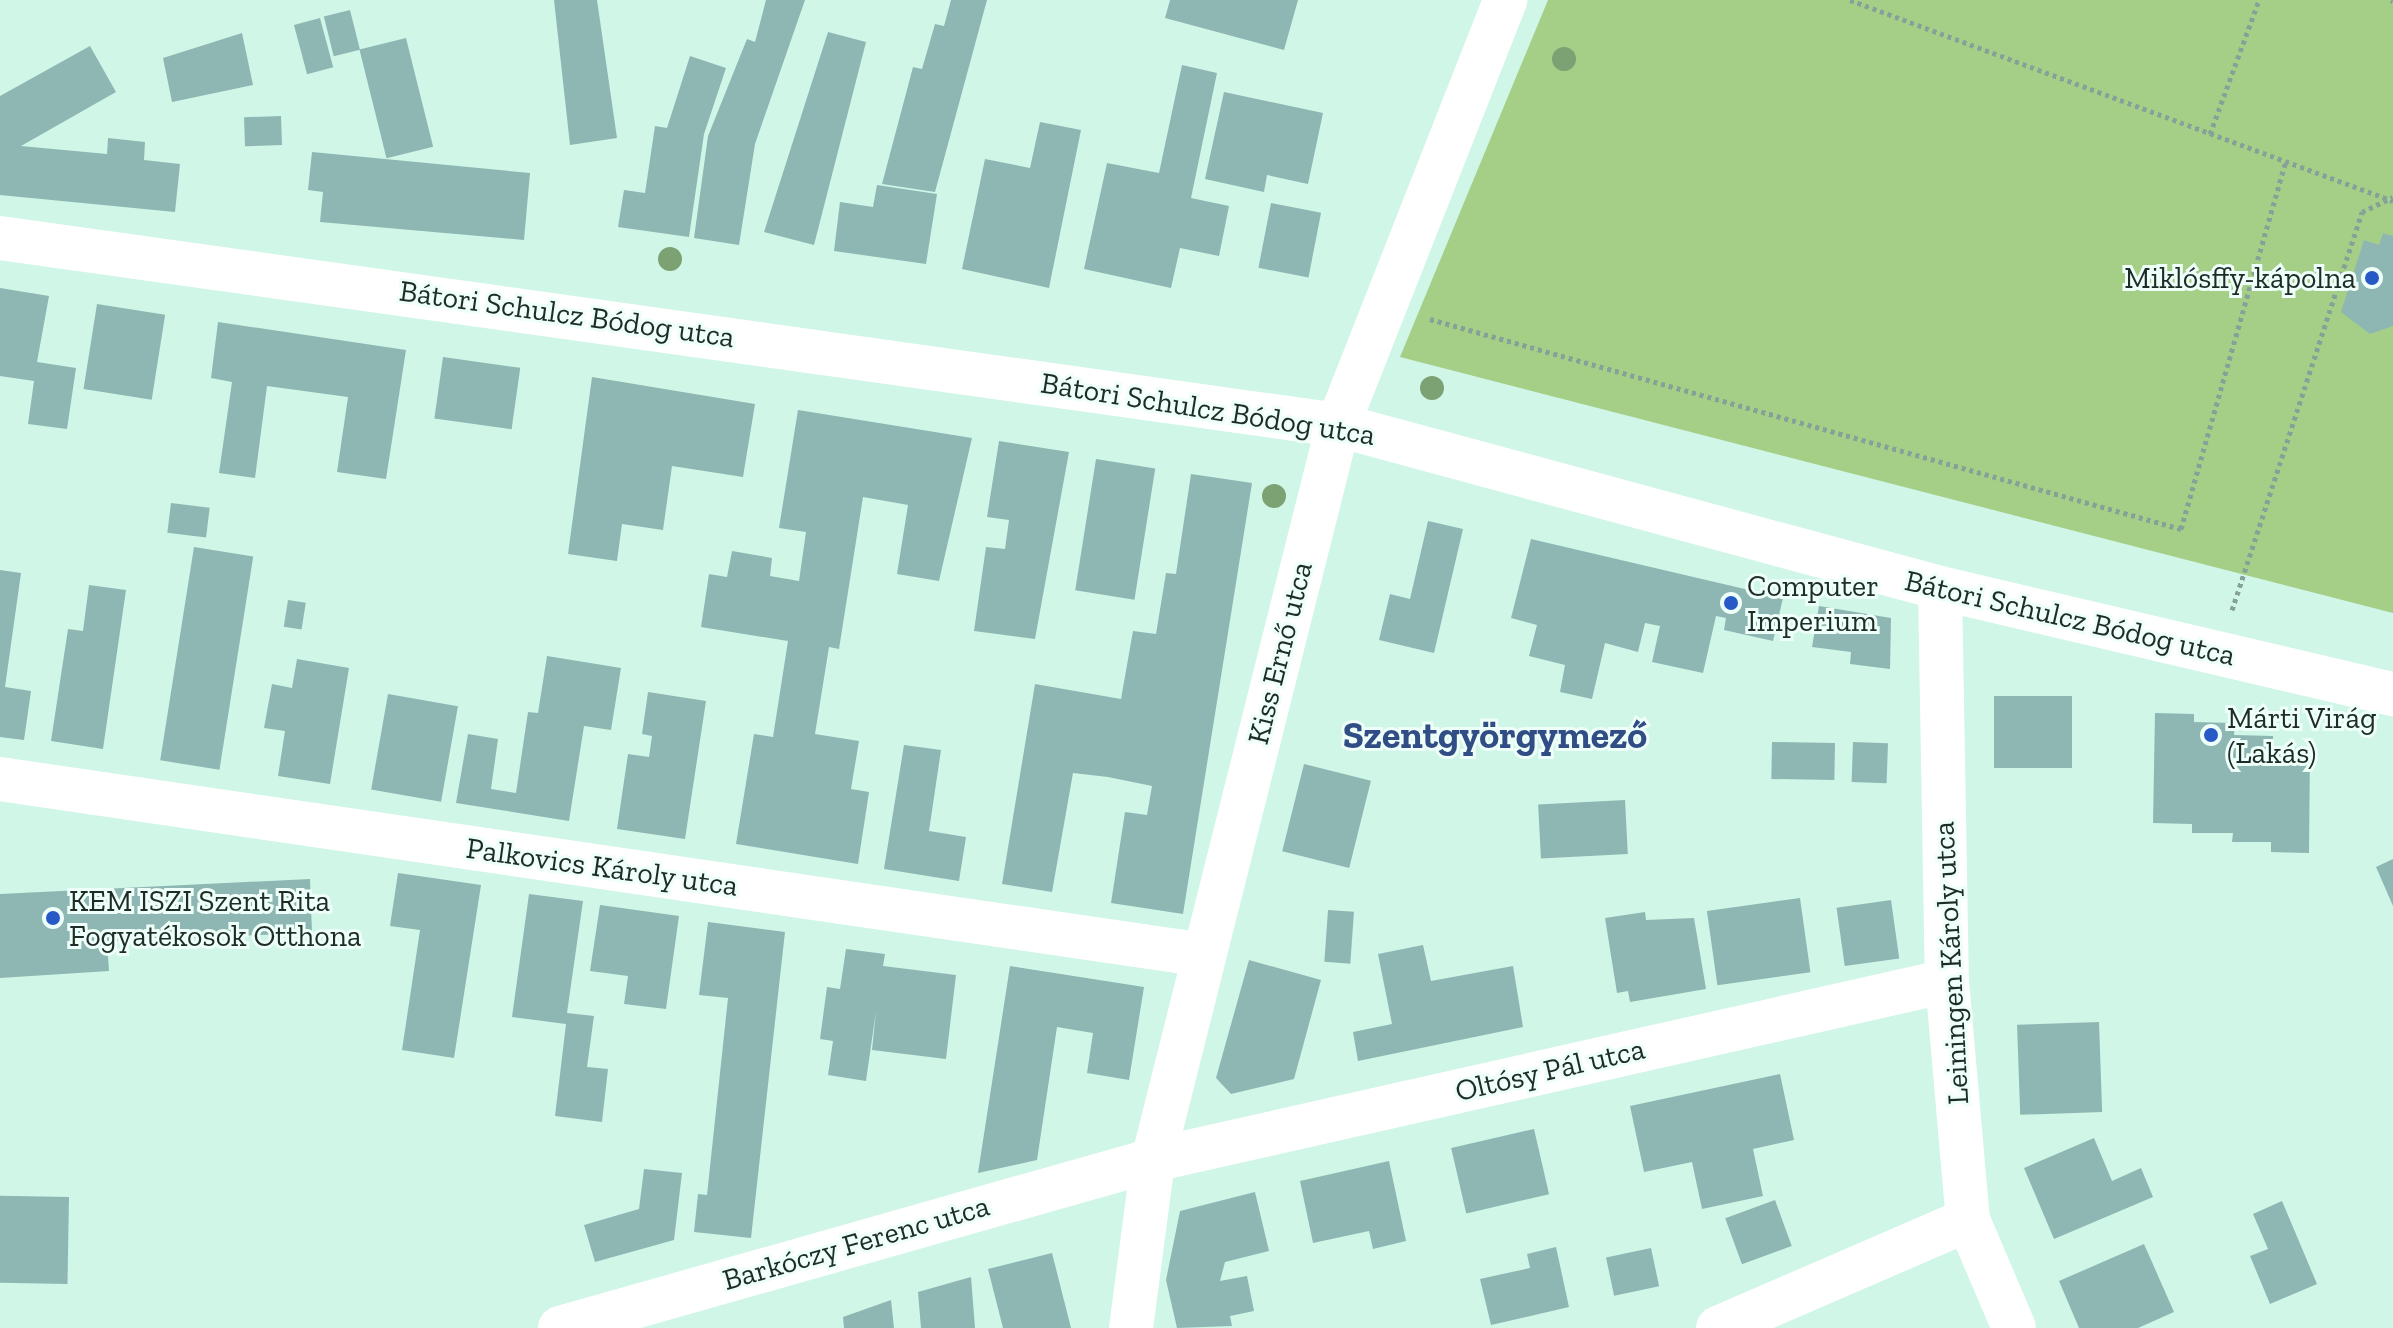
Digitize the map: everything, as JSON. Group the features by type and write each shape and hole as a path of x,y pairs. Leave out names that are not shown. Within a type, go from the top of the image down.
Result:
{"street":[{"name":"Kiss Ernő utca","path":"1131,1328 1153,1160 1338,425 1381,305 1505,0"},
{"name":"Bátori Schulcz Bódog utca","path":"0,238 1338,425 1940,588 2393,694"},
{"name":"Leiningen Károly utca","path":"1940,588 1947,981 1968,1220 2014,1328"},
{"name":"Palkovics Károly utca","path":"0,779 1204,955"},
{"name":"Oltósy Pál utca","path":"1153,1160 1947,981"},
{"name":"Barkóczy Ferenc utca","path":"560,1328 1153,1160"},
{"path":"1718,1328 1968,1220"}],"path":[{"path":"1850,0 2285,164 2393,200"},
{"path":"2210,134 2259,0"},
{"path":"1381,305 2181,529 2285,164"},
{"path":"2217,653 2362,212 2393,200"}],"green space":[{"path":"1548,0 2393,0 2393,613 1400,357"}],"building":[{"path":"554,0 597,0 617,138 570,145"},
{"path":"766,0 805,0 755,144 739,245 694,238 708,136 747,39 755,42"},
{"path":"951,0 987,0 935,192 882,184 913,67 922,69 935,24 944,26"},
{"path":"1170,0 1298,0 1284,50 1165,18"},
{"path":"350,10 360,50 334,56 324,17"},
{"path":"320,18 333,67 307,74 294,25"},
{"path":"828,32 866,42 814,245 764,232"},
{"path":"242,33 253,85 172,102 163,58"},
{"path":"406,38 433,147 387,158 359,50"},
{"path":"90,46 116,92 21,146 107,154 108,138 145,142 144,160 180,164 175,212 0,195 0,96"},
{"path":"690,56 726,68 704,134 689,237 618,227 624,190 645,193 655,126 667,128"},
{"path":"1182,65 1217,73 1191,198 1229,206 1219,256 1180,248 1171,288 1084,269 1107,163 1159,173"},
{"path":"1224,92 1323,113 1308,184 1267,175 1264,192 1205,179"},
{"path":"281,116 282,145 245,146 244,117"},
{"path":"1040,122 1081,130 1049,288 962,269 985,159 1030,168"},
{"path":"312,152 530,173 524,240 320,222 323,192 308,190"},
{"path":"877,185 937,194 926,264 834,251 840,202 873,207"},
{"path":"1271,203 1321,213 1308,278 1258,268"},
{"name":"Miklósffy-kápolna","path":"2383,233 2393,236 2393,326 2370,334 2341,312 2364,240 2379,245"},
{"path":"0,288 49,296 37,362 76,368 67,429 28,424 34,381 0,376"},
{"path":"97,304 165,315 152,400 84,389"},
{"path":"218,322 406,350 386,479 337,472 348,397 267,386 255,478 219,473 232,382 211,378"},
{"path":"443,357 520,368 512,429 434,418"},
{"path":"592,377 755,404 743,477 672,466 663,530 622,524 617,561 568,554"},
{"path":"798,410 972,438 939,581 897,574 908,505 863,497 839,649 829,647 815,734 859,741 851,789 869,792 858,864 736,844 754,734 773,737 788,641 701,627 709,574 727,577 732,551 772,558 770,576 799,581 806,532 779,528"},
{"path":"999,441 1069,452 1035,639 974,631 986,547 1005,549 1009,520 987,517"},
{"path":"1096,459 1155,468 1134,600 1075,590"},
{"path":"1191,474 1252,483 1183,914 1111,903 1125,812 1147,815 1152,786 1108,777 1073,773 1052,892 1002,884 1035,684 1121,699 1133,631 1156,634 1166,573 1176,574"},
{"path":"171,503 210,508 206,538 167,533"},
{"path":"1428,521 1463,529 1434,653 1379,640 1390,594 1410,599"},
{"path":"1531,539 1783,598 1773,641 1724,630 1726,618 1716,616 1703,673 1652,662 1660,626 1645,623 1638,652 1605,643 1592,699 1560,692 1565,665 1529,656 1537,625 1511,618"},
{"path":"194,547 253,556 219,770 160,760"},
{"path":"0,570 21,573 5,687 31,691 24,740 0,737"},
{"path":"89,585 126,590 103,749 51,741 68,629 83,631"},
{"path":"288,600 306,603 302,629 284,627"},
{"path":"1819,606 1891,618 1890,669 1850,664 1851,652 1812,647"},
{"path":"547,656 621,668 611,730 584,726 569,821 456,803 468,734 498,739 491,789 516,793 528,712 538,713"},
{"path":"297,659 349,668 330,784 278,776 285,731 264,728 272,684 292,688"},
{"path":"648,692 706,701 685,839 617,829 628,754 649,757 652,736 642,734"},
{"path":"388,694 458,706 441,802 371,790"},
{"path":"1994,696 2072,696 2072,768 1994,768"},
{"path":"2155,713 2194,714 2194,722 2235,723 2234,735 2273,736 2273,748 2310,749 2309,853 2271,852 2271,842 2232,842 2233,833 2192,833 2192,824 2153,823"},
{"path":"1772,742 1835,743 1834,780 1771,779"},
{"path":"1853,742 1888,743 1887,783 1852,782"},
{"path":"904,745 941,750 929,831 966,837 959,881 884,869"},
{"path":"1304,764 1371,781 1349,868 1282,851"},
{"path":"1625,800 1628,854 1541,858 1538,805"},
{"path":"2393,859 2393,906 2376,867"},
{"path":"398,873 481,885 454,1058 402,1050 420,930 390,926"},
{"path":"310,879 312,933 107,941 109,971 0,978 0,894"},
{"path":"529,894 583,901 567,1013 594,1016 587,1067 608,1069 602,1122 555,1116 566,1024 512,1017"},
{"path":"1800,898 1810,972 1717,985 1707,911"},
{"path":"1891,900 1899,958 1845,966 1837,908"},
{"path":"600,905 679,916 666,1009 624,1004 628,976 590,971"},
{"path":"1328,910 1354,912 1350,964 1324,962"},
{"path":"1645,912 1646,920 1694,918 1706,989 1630,1002 1628,991 1617,993 1605,918"},
{"path":"708,922 785,932 751,1238 694,1232 698,1194 707,1195 728,998 699,995"},
{"path":"1423,945 1431,981 1513,966 1523,1027 1358,1061 1353,1032 1392,1024 1378,954"},
{"path":"846,949 885,954 883,966 956,975 946,1059 872,1050 876,1011 866,1081 828,1075 833,1041 820,1039 827,987 840,989"},
{"path":"1249,960 1321,980 1294,1079 1231,1094 1216,1078"},
{"path":"1010,966 1144,987 1129,1080 1087,1073 1093,1033 1057,1027 1037,1160 978,1173"},
{"path":"2099,1022 2102,1112 2020,1115 2017,1025"},
{"path":"1780,1074 1794,1140 1753,1149 1763,1196 1702,1209 1692,1162 1644,1172 1630,1106"},
{"path":"1534,1129 1549,1194 1466,1213 1451,1148"},
{"path":"2094,1138 2112,1181 2141,1168 2153,1197 2054,1239 2024,1168"},
{"path":"1389,1161 1406,1241 1373,1249 1369,1231 1313,1243 1300,1181"},
{"path":"644,1169 682,1173 674,1240 595,1262 584,1225 639,1209"},
{"path":"1255,1192 1269,1251 1225,1262 1220,1281 1247,1276 1254,1311 1230,1316 1232,1326 1177,1328 1166,1280 1180,1211"},
{"path":"0,1196 69,1197 67,1284 0,1283"},
{"path":"1775,1200 1792,1246 1742,1264 1725,1218"},
{"path":"2282,1201 2317,1284 2270,1304 2250,1256 2268,1249 2253,1214"},
{"path":"2144,1244 2174,1312 2138,1328 2079,1328 2059,1281"},
{"path":"1556,1247 1569,1307 1491,1325 1480,1279 1530,1268 1527,1254"},
{"path":"1651,1248 1659,1286 1614,1296 1606,1258"},
{"path":"1052,1253 1071,1328 1003,1328 988,1269"},
{"path":"971,1277 975,1328 921,1328 918,1292"},
{"path":"891,1300 894,1328 844,1328 843,1317"}],"place":[{"name":"Miklósffy-kápolna","path":"2372,278"},
{"name":"Computer Imperium","path":"1731,603"},
{"name":"Márti Virág (Lakás)","path":"2211,735"},
{"name":"KEM ISZI Szent Rita Fogyatékosok Otthona","path":"53,918"}],"district":[{"name":"Szentgyörgymező","path":"1495,736"}]}
